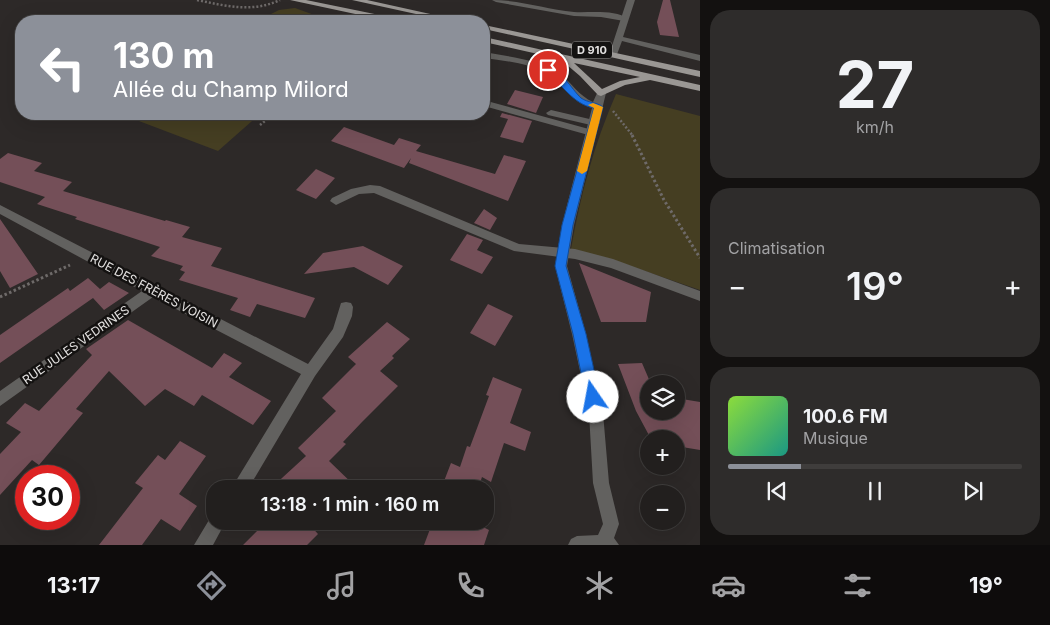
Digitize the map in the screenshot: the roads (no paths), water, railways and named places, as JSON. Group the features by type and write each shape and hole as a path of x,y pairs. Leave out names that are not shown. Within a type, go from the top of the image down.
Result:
{"main road":[{"path":"294,0 369,15"},
{"path":"356,0 429,15"},
{"name":"D 910","path":"490,28 700,74"},
{"name":"D 910","path":"490,41 700,88"},
{"path":"561,57 583,74 601,93 623,83 656,78"}],"street":[{"path":"496,0 574,14 601,15 624,19"},
{"path":"613,55 631,0"},
{"path":"618,38 700,58"},
{"path":"490,56 548,70 560,78 579,100 599,107"},
{"path":"577,545 607,544 611,524 601,483 596,413 579,334 561,266 568,225 601,93"},
{"path":"490,105 593,128"},
{"path":"551,113 593,128"},
{"path":"336,201 354,190 376,189 518,248 575,254 613,264 700,296"},
{"name":"RUE DES FRÈRES VOISIN","path":"0,209 152,291 310,372"},
{"name":"RUE JULES VEDRINES","path":"0,399 152,291"},
{"path":"244,480 310,372 341,328 346,315 346,308"},
{"path":"203,545 212,530"}]}
